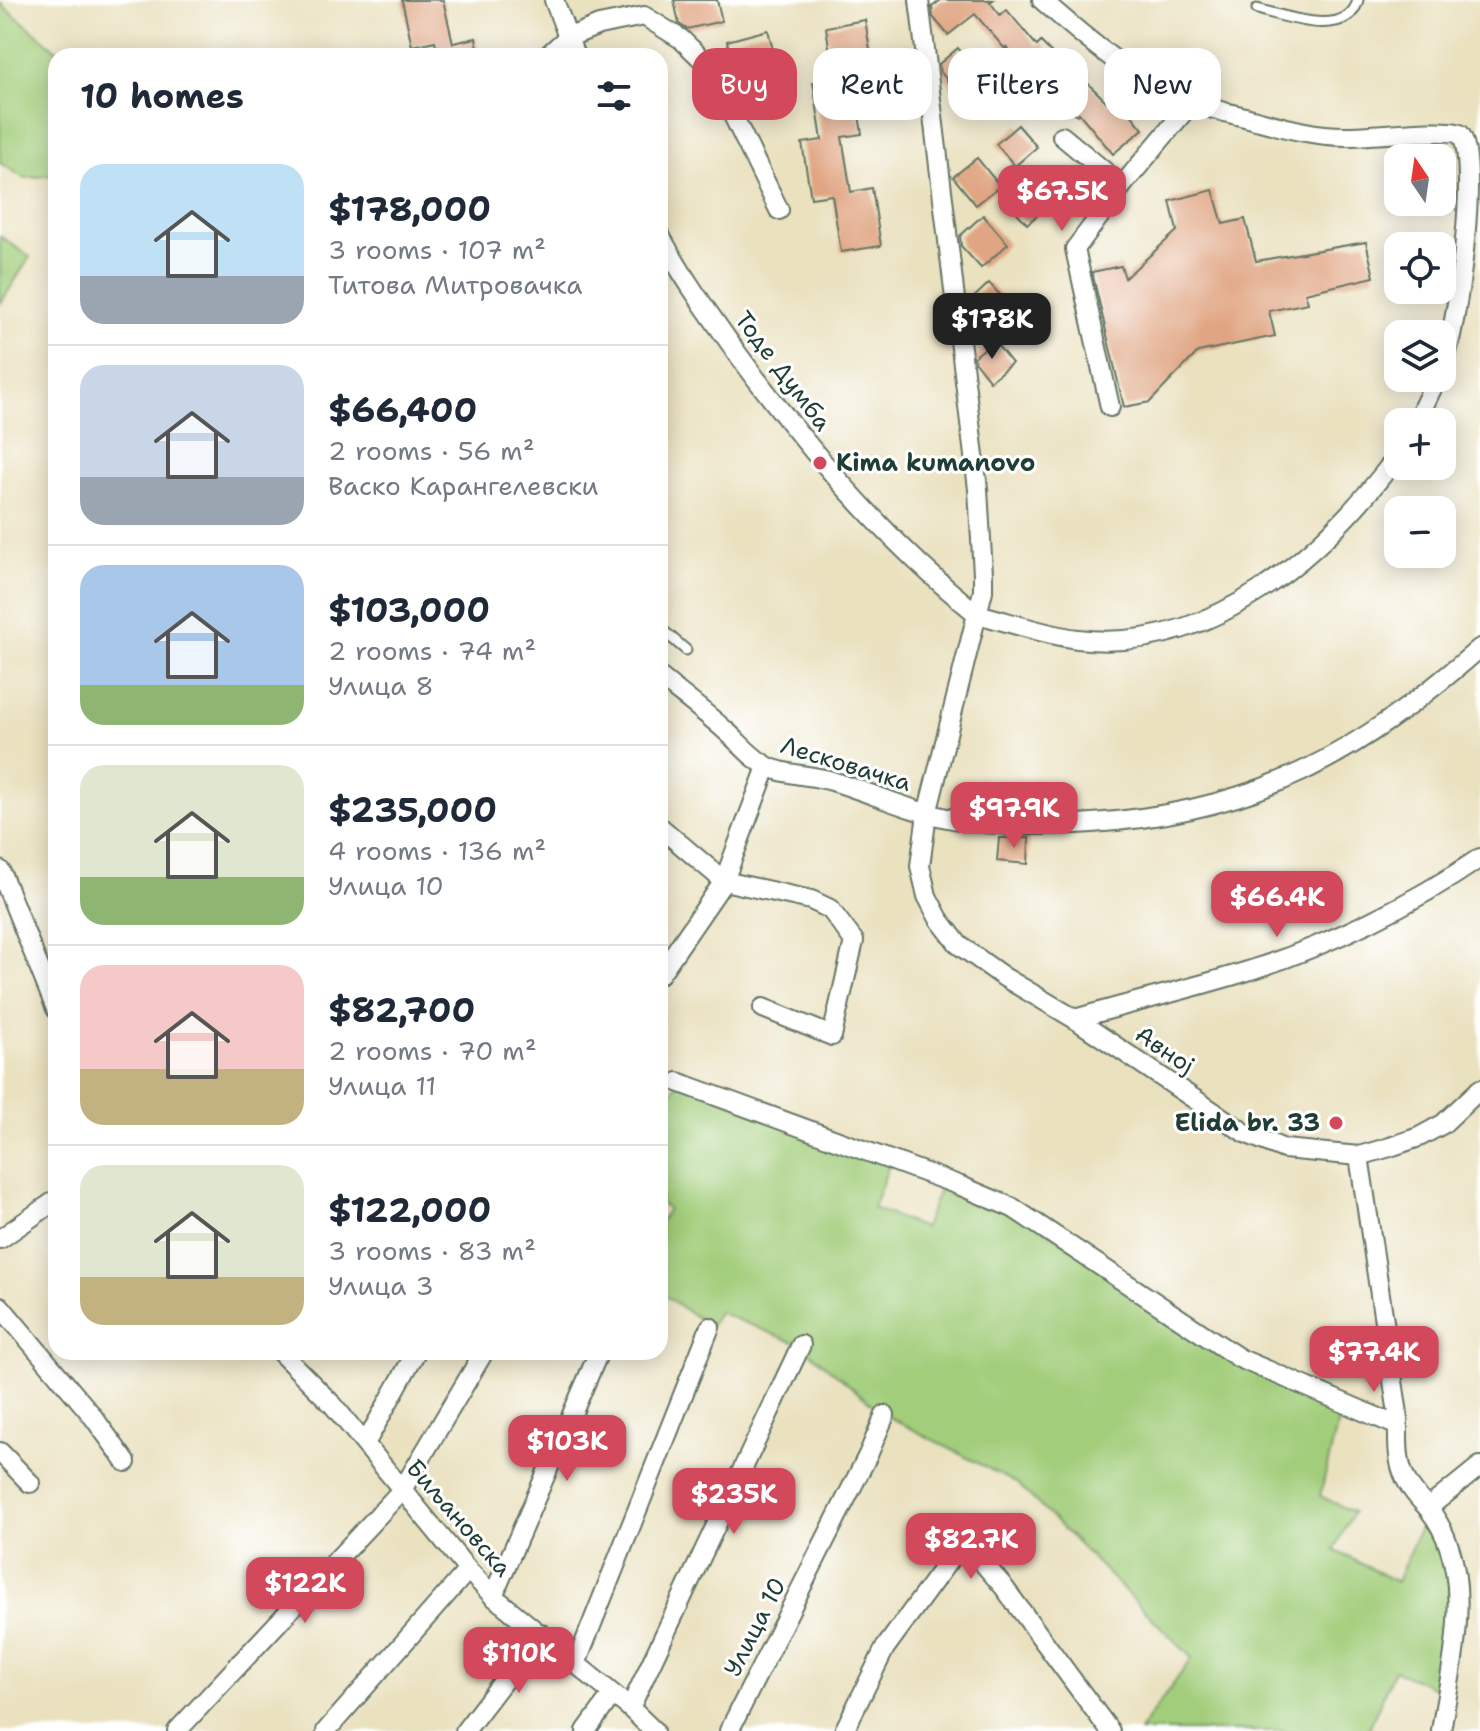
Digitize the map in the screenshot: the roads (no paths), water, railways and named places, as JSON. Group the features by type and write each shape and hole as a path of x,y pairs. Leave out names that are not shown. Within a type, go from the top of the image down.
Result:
{"street":[{"path":"554,0 571,48"},
{"path":"919,0 978,489 983,574 977,614 927,814"},
{"path":"1042,0 1104,50"},
{"path":"556,48 567,38 643,8 709,66 779,210"},
{"path":"1221,110 1304,133 1344,136 1440,132 1459,134 1467,141 1473,152 1479,185 1477,239 1456,330"},
{"path":"1110,407 1075,249 1177,120"},
{"path":"1062,136 1122,186"},
{"name":"Тоде Думба","path":"668,248 697,297 797,431 907,553 977,614"},
{"path":"977,614 1079,639 1140,639 1178,629 1262,591 1301,562 1370,493 1384,474"},
{"name":"Лесковачка","path":"668,684 767,767 831,780 927,814 956,820 1063,825 1156,816 1233,800 1277,784 1362,740 1414,704 1480,648"},
{"path":"668,962 724,881 767,767"},
{"name":"Авној","path":"927,814 920,866 927,896 939,919 959,945 1245,1133 1284,1149 1359,1156 1419,1137 1443,1124 1480,1089"},
{"path":"668,834 724,881 811,900 830,909 854,941 832,1036 763,1008"},
{"path":"1075,1019 1249,971 1295,955 1357,927 1480,858"},
{"path":"0,870 48,985"},
{"path":"678,1082 943,1179 1013,1208 1239,1358 1398,1426"},
{"path":"1359,1156 1398,1414 1398,1452 1402,1472 1409,1489 1442,1526 1451,1546 1457,1588 1457,1632 1441,1731"},
{"path":"0,1239 48,1206"},
{"path":"0,1306 91,1414 126,1462"},
{"path":"576,1664 710,1327"},
{"path":"630,1708 801,1345"},
{"name":"Биљановска","path":"288,1360 333,1405 468,1570 493,1596 654,1731"},
{"path":"365,1444 412,1360"},
{"path":"177,1731 402,1490 479,1360"},
{"path":"493,1596 596,1360"},
{"name":"Улица 10","path":"729,1731 868,1455 885,1415"},
{"path":"0,1452 30,1483"},
{"path":"1428,1508 1480,1466"},
{"path":"844,1731 885,1648 955,1552 964,1547 971,1549 1003,1586 1110,1731"},
{"path":"326,1731 468,1570"},
{"path":"465,1731 540,1633"},
{"path":"586,1731 612,1695"}],"lane":[{"path":"1257,9 1323,24 1345,20 1357,6 1358,0"},
{"path":"668,635 686,650"}],"place":[{"name":"Kima kumanovo","path":"820,463"},
{"name":"Elida br. 33","path":"1336,1123"}]}
